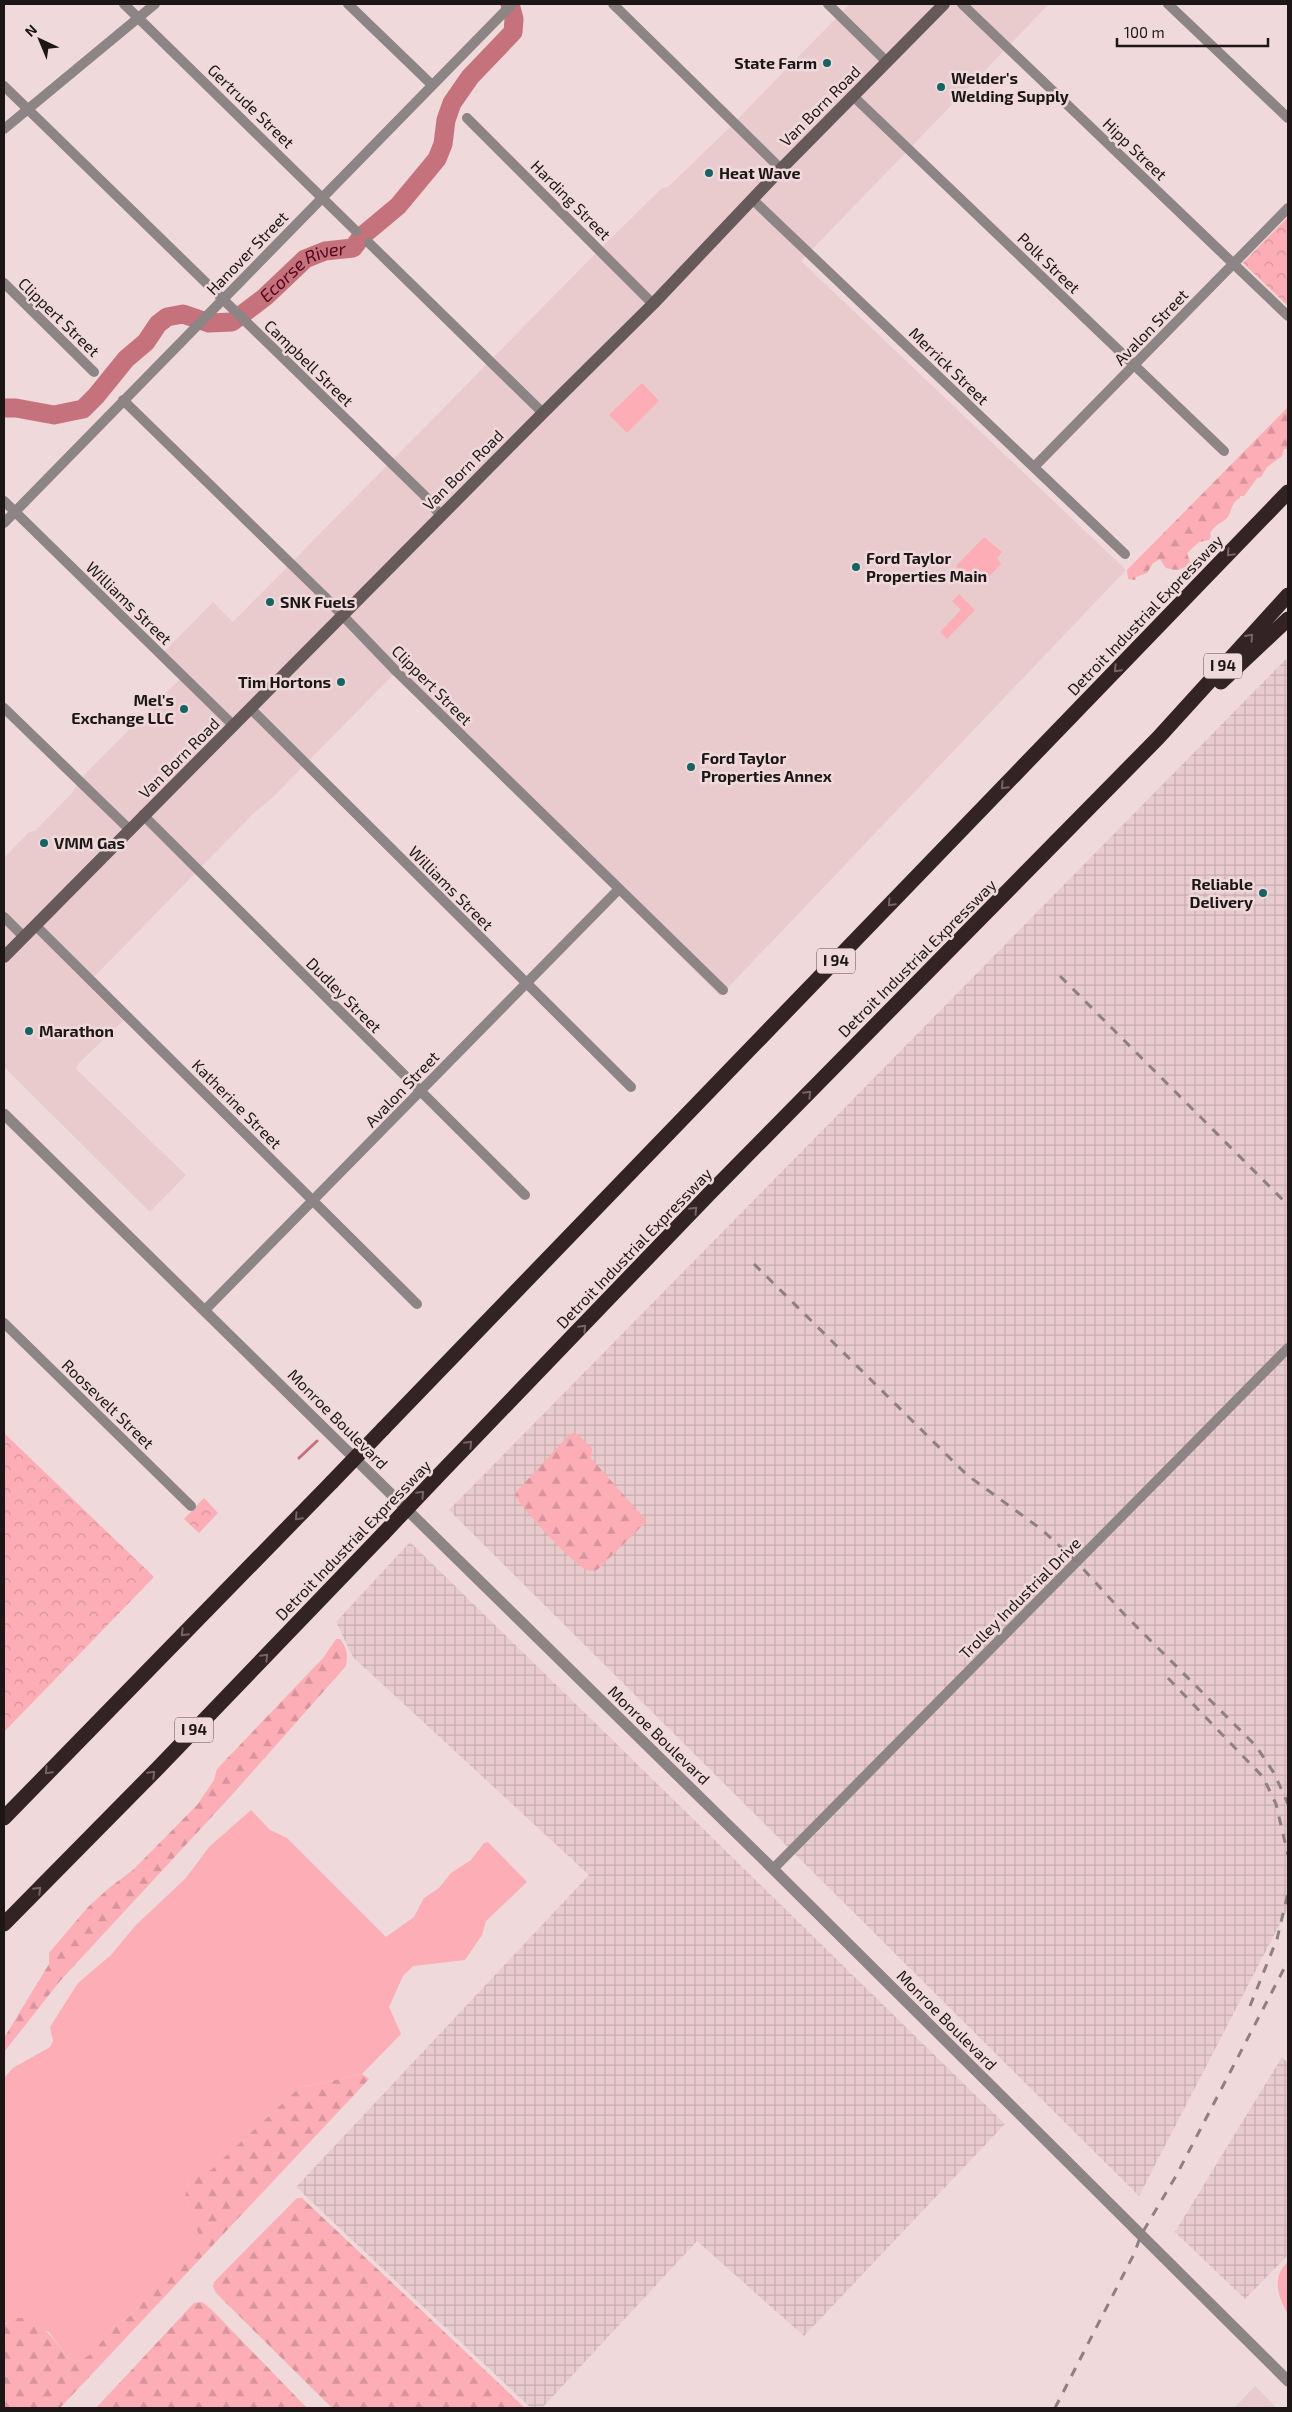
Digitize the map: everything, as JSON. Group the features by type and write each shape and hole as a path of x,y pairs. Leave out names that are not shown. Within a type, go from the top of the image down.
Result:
{"highway":[{"path":"1250,531 1288,483"},
{"name":"Detroit Industrial Expressway","path":"4,1818 332,1482 1288,492"},
{"name":"Detroit Industrial Expressway","path":"4,1924 157,1769 710,1193 1158,738 1288,595"},
{"path":"1158,738 1288,619"}],"main road":[{"name":"Van Born Road","path":"4,957 542,413 653,304 781,169 944,4"}],"street":[{"name":"Gertrude Street","path":"124,4 356,231"},
{"path":"4,129 156,4"},
{"path":"348,4 432,84"},
{"name":"Hanover Street","path":"4,523 512,4"},
{"path":"613,4 781,169"},
{"path":"828,4 887,62"},
{"name":"Hipp Street","path":"962,4 1288,316"},
{"path":"1168,4 1288,118"},
{"name":"Campbell Street","path":"4,86 424,495 441,516"},
{"name":"Polk Street","path":"853,96 1224,451"},
{"name":"Harding Street","path":"466,118 653,304"},
{"name":"Merrick Street","path":"752,199 1125,554"},
{"name":"Avalon Street","path":"1034,467 1288,208"},
{"path":"368,243 542,413"},
{"name":"Clippert Street","path":"4,284 94,372"},
{"name":"Clippert Street","path":"123,400 723,990"},
{"name":"Williams Street","path":"4,501 234,726"},
{"path":"4,708 129,829"},
{"name":"Williams Street","path":"251,709 631,1087"},
{"name":"Dudley Street","path":"143,815 525,1195"},
{"name":"Avalon Street","path":"205,1310 619,889"},
{"path":"4,917 24,936"},
{"name":"Katherine Street","path":"35,925 417,1304"},
{"name":"Monroe Boulevard","path":"4,1114 773,1869 1288,2381"},
{"name":"Roosevelt Street","path":"4,1323 191,1506"},
{"name":"Trolley Industrial Drive","path":"773,1869 1288,1348"}],"shaded area":[{"path":"850,4 1049,4 801,261 1126,570 720,996 396,672 272,798 254,813 91,980 128,1016 78,1064 76,1069 186,1175 150,1212 4,1067 4,858 29,832 35,831 71,794 87,772 183,676 161,655 213,602 233,622 597,252 662,188 668,187 725,132"},
{"path":"1288,657 1288,1908 1139,2196 449,1510"},
{"path":"410,1542 1005,2124 804,2336 697,2241 542,2408 531,2408 296,2187 589,1875 353,1657 336,1622"},
{"path":"1282,2057 1288,2063 1288,2255 1245,2299 1175,2232"},
{"path":"1255,2386 1277,2408 1234,2408"}],"green space":[{"path":"1288,217 1288,306 1243,263"},
{"path":"642,383 659,401 627,433 609,415"},
{"path":"1288,407 1287,449 1284,449 1282,456 1267,467 1261,477 1257,478 1244,496 1240,496 1234,503 1226,519 1210,533 1209,540 1199,542 1187,553 1190,562 1182,569 1173,570 1166,568 1160,559 1153,563 1147,573 1136,577 1135,580 1128,579 1127,570"},
{"path":"984,537 1002,552 997,558 1001,564 981,585 963,568 960,571 956,566"},
{"path":"959,594 975,610 947,639 940,632 961,610 952,601"},
{"path":"575,1432 592,1448 591,1458 645,1519 645,1523 594,1571 585,1569 559,1547 515,1496 517,1491 568,1436"},
{"path":"4,1433 154,1577 4,1732"},
{"path":"204,1498 218,1513 199,1533 184,1519"},
{"path":"336,1639 340,1639 346,1649 346,1666 230,1797 60,1981 4,2052 4,2038 49,1964 49,1953 88,1907 134,1869 198,1804 214,1780 217,1769 323,1658"},
{"path":"251,1810 270,1830 287,1838 386,1937 414,1917 424,1898 439,1888 451,1873 471,1860 484,1843 488,1842 527,1882 486,1921 482,1935 465,1960 413,1966 403,1976 389,2007 401,2034 362,2074 299,2088 211,2171 189,2179 185,2197 200,2235 130,2316 119,2322 92,2353 71,2362 49,2332 16,2318 4,2324 4,2078 13,2068 50,2047 53,2041 50,2027 78,1983 111,1955 135,1926 186,1878 209,1847"},
{"path":"362,2074 369,2079 60,2408 4,2408 4,2325 18,2318 34,2322 49,2334 71,2362 92,2353 119,2322 130,2316 199,2235 185,2197 189,2179 211,2170 299,2088"},
{"path":"297,2198 302,2198 525,2408 332,2408 216,2293 213,2286 214,2282"},
{"path":"1288,2262 1288,2314 1281,2301 1278,2281 1279,2274"},
{"path":"202,2302 307,2408 96,2408 194,2303"}],"waterway":[{"name":"Ecorse River","path":"4,408 16,408 54,415 83,409 126,359 146,342 158,324 167,317 183,314 209,323 232,322 265,297 305,259 325,251 353,248 362,236 398,206 437,159 443,144 446,120 452,103 470,77 513,32 514,19 510,4"},
{"path":"299,1458 317,1441"}],"railway":[{"path":"1060,976 1288,1205"},
{"path":"754,1264 967,1475 1041,1529 1077,1562 1124,1614 1256,1746 1274,1773 1288,1804"},
{"path":"1168,1678 1263,1777 1276,1804 1288,1855"},
{"path":"1250,2006 1277,1939 1288,1893"},
{"path":"1055,2408 1134,2254 1141,2235 1176,2176 1288,1961"}],"place":[{"name":"State Farm","path":"827,63"},
{"name":"Welder's Welding Supply","path":"941,87"},
{"name":"Heat Wave","path":"709,173"},
{"name":"Ford Taylor Properties Main","path":"856,567"},
{"name":"SNK Fuels","path":"270,602"},
{"name":"Tim Hortons","path":"341,682"},
{"name":"Mel's Exchange LLC","path":"184,709"},
{"name":"Ford Taylor Properties Annex","path":"691,767"},
{"name":"VMM Gas","path":"44,843"},
{"name":"Reliable Delivery","path":"1263,893"},
{"name":"Marathon","path":"29,1031"}]}
